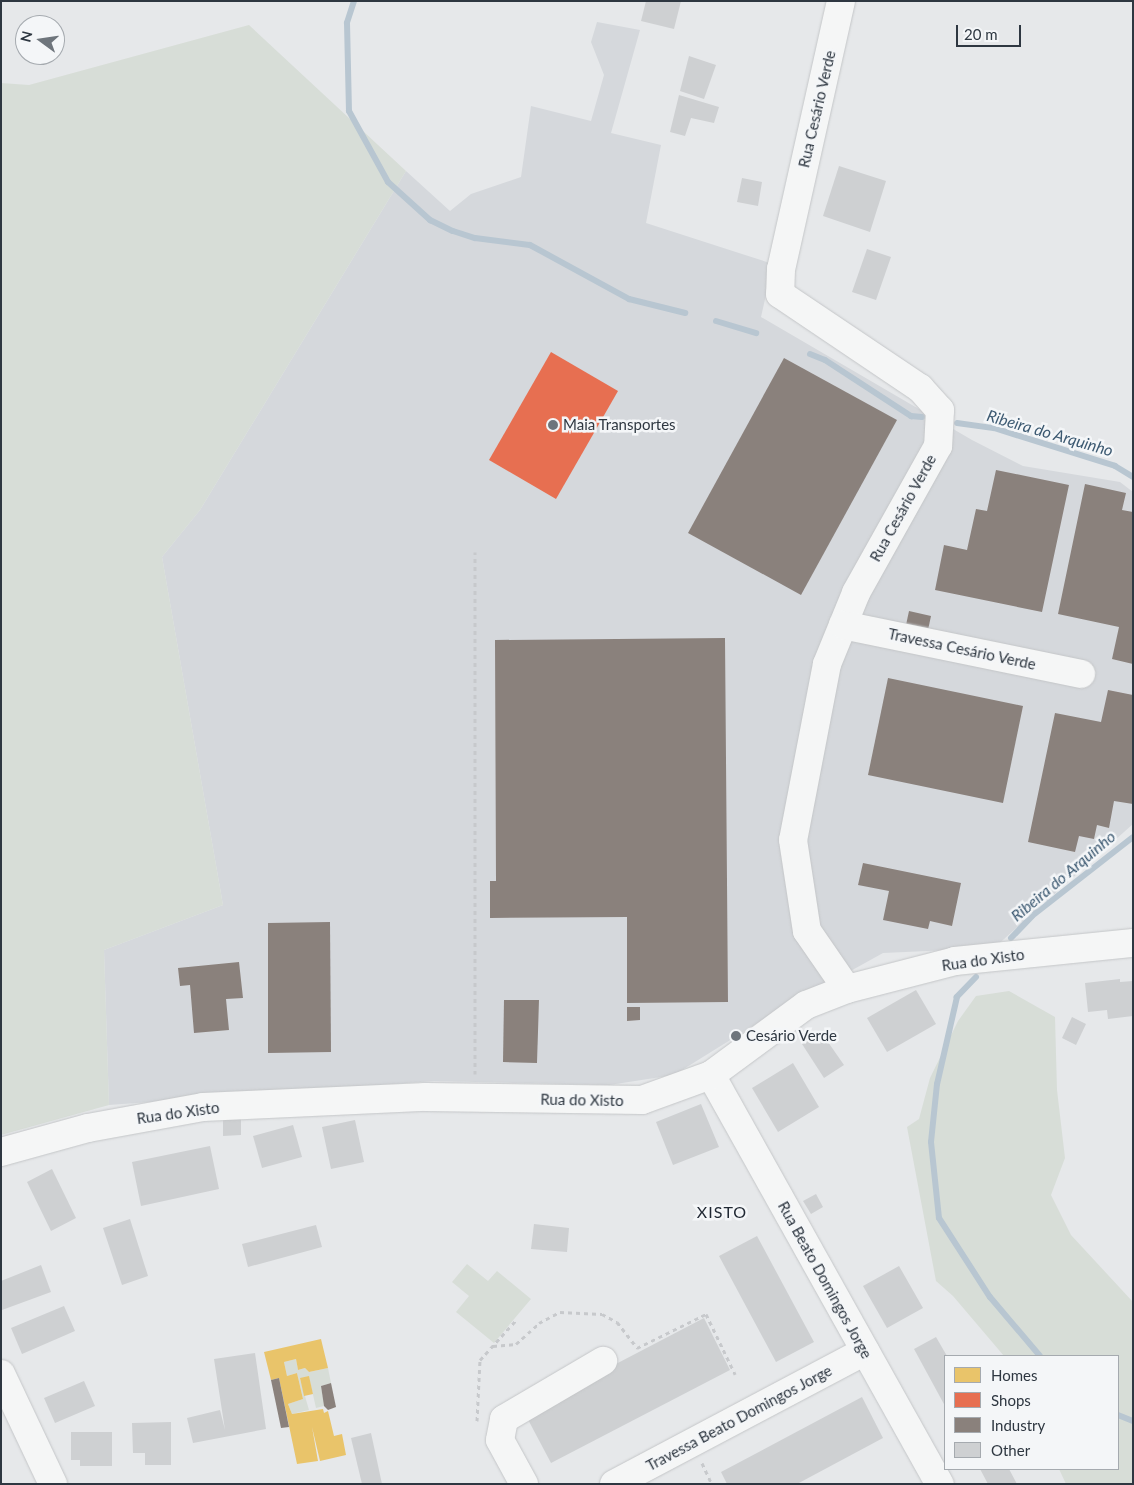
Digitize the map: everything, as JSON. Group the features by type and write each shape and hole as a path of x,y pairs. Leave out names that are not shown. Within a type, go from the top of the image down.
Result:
{"street":[{"name":"Rua Cesário Verde","path":"841,1 781,269 780,294 920,388 940,410 938,446 856,593 828,664 793,840 807,931 846,989"},
{"name":"Travessa Cesário Verde","path":"843,624 1081,674"},
{"name":"Rua do Xisto","path":"1,1152 88,1128 203,1107 478,1097 623,1102 668,1093 711,1076 806,1005 846,989 955,961 1133,943"},
{"name":"Rua Beato Domingos Jorge","path":"711,1076 940,1484"},
{"name":"Travessa Beato Domingos Jorge","path":"614,1484 865,1351"},
{"path":"524,1484 500,1440 504,1419 603,1361"},
{"path":"1,1374 43,1478"}],"path":[{"path":"475,552 478,777 475,1072 478,1097"},
{"path":"493,1346 516,1344 539,1323 560,1312 602,1314 617,1322 637,1348 706,1314 735,1374"},
{"path":"478,1427 478,1368 480,1360 517,1319"}],"shaded area":[{"path":"597,22 640,30 611,133 661,145 646,223 773,264 761,317 972,440 1023,466 1120,482 1133,492 1133,824 994,948 883,953 764,1019 674,1075 609,1085 434,1081 109,1105 104,950 223,905 162,557 200,510 406,171 450,211 471,194 521,177 531,106 591,121 604,75 591,42"},
{"path":"249,25 406,171 200,510 162,557 223,905 104,950 109,1105 1,1135 1,83 29,85"},
{"path":"1009,991 1055,1017 1057,1090 1065,1158 1051,1195 1071,1235 1133,1302 1133,1484 1066,1484 1059,1470 1119,1470 1119,1355 1003,1355 953,1296 936,1281 907,1127 919,1119 930,1078 958,1021 976,996"},
{"path":"467,1264 488,1281 497,1271 531,1299 494,1343 456,1312 469,1296 452,1282"},
{"path":"296,1359 298,1370 305,1368 309,1372 328,1368 331,1383 321,1386 324,1406 316,1408 309,1377 300,1379 309,1410 292,1414 288,1404 303,1399 297,1373 287,1376 284,1362"}],"building: Homes":[{"path":"321,1339 328,1368 309,1372 305,1368 298,1370 296,1359 284,1362 287,1376 297,1373 303,1399 288,1404 292,1414 323,1409 324,1413 328,1411 334,1436 342,1434 346,1455 320,1461 312,1427 318,1461 297,1464 279,1378 271,1380 264,1352"},
{"path":"309,1376 313,1394 304,1396 300,1378"}],"building: Shops":[{"name":"Maia Transportes","path":"551,352 618,391 556,499 489,460"}],"building: Industry":[{"path":"784,358 897,420 801,595 688,533"},
{"path":"996,470 1069,485 1042,612 935,590 944,545 967,550 976,509 987,511"},
{"path":"1085,484 1126,493 1122,510 1133,512 1133,664 1112,659 1119,627 1058,614"},
{"path":"909,611 931,616 928,630 906,625"},
{"path":"725,638 728,1002 627,1003 627,917 490,918 490,881 496,881 495,640"},
{"path":"888,678 1023,706 1003,803 868,775"},
{"path":"1108,690 1133,695 1133,804 1114,801 1109,828 1097,825 1094,839 1079,836 1075,852 1028,842 1055,713 1101,722"},
{"path":"863,863 961,883 952,926 930,921 928,929 883,920 889,891 858,885"},
{"path":"330,922 331,1052 268,1053 268,923"},
{"path":"239,962 243,998 226,999 229,1030 194,1033 190,985 180,986 178,968"},
{"path":"504,1000 539,1000 537,1063 503,1062"},
{"path":"627,1007 640,1007 640,1020 627,1021"},
{"path":"279,1378 289,1427 281,1428 271,1380"},
{"path":"331,1383 336,1407 328,1410 324,1406 321,1386"}],"building: Other":[{"path":"646,1 681,1 674,29 641,21"},
{"path":"689,56 716,65 704,99 680,91"},
{"path":"679,95 719,107 714,123 691,118 685,136 670,132"},
{"path":"839,166 886,181 870,232 823,216"},
{"path":"742,178 762,182 758,206 737,202"},
{"path":"867,249 891,257 876,300 852,292"},
{"path":"1120,979 1120,982 1133,981 1133,1016 1108,1019 1107,1010 1088,1012 1085,983"},
{"path":"916,990 936,1024 887,1052 867,1018"},
{"path":"1072,1017 1086,1024 1076,1045 1062,1038"},
{"path":"821,1032 844,1065 824,1078 802,1044"},
{"path":"793,1063 819,1107 778,1132 752,1088"},
{"path":"701,1104 719,1147 673,1165 656,1122"},
{"path":"223,1112 241,1112 241,1135 223,1136"},
{"path":"355,1120 364,1162 331,1169 322,1127"},
{"path":"293,1125 302,1157 262,1168 253,1136"},
{"path":"210,1146 219,1189 141,1206 132,1162"},
{"path":"52,1169 76,1218 51,1231 27,1182"},
{"path":"816,1194 823,1207 811,1214 803,1201"},
{"path":"130,1219 148,1276 122,1285 103,1228"},
{"path":"534,1224 569,1228 567,1252 531,1249"},
{"path":"316,1225 322,1247 248,1267 242,1244"},
{"path":"757,1236 814,1342 776,1362 719,1256"},
{"path":"41,1265 51,1292 2,1310 1,1281"},
{"path":"899,1266 923,1308 887,1328 863,1286"},
{"path":"64,1306 75,1331 22,1354 11,1328"},
{"path":"704,1318 730,1370 551,1463 524,1412"},
{"path":"936,1337 946,1355 944,1355 944,1404 914,1349"},
{"path":"255,1353 266,1429 193,1443 187,1418 220,1410 225,1430 214,1359"},
{"path":"84,1381 95,1406 55,1423 44,1398"},
{"path":"862,1397 883,1438 797,1484 727,1484 721,1472"},
{"path":"171,1422 171,1465 145,1465 145,1453 133,1453 132,1423"},
{"path":"71,1432 112,1432 112,1466 80,1466 80,1460 71,1460"},
{"path":"371,1433 382,1484 362,1484 351,1438"},
{"path":"981,1470 1010,1470 1017,1484 988,1484"}],"waterway":[{"name":"Ribeira do Arquinho","path":"354,1 347,23 349,111 388,182 430,220 453,231 475,238 530,245 629,299 685,313"},
{"name":"Ribeira do Arquinho","path":"716,321 756,333"},
{"name":"Ribeira do Arquinho","path":"810,354 825,360 911,416 922,417"},
{"name":"Ribeira do Arquinho","path":"957,423 994,428 1115,466 1133,477"},
{"name":"Ribeira do Arquinho","path":"1011,938 1032,916 1133,837"},
{"name":"Ribeira do Arquinho","path":"976,977 957,997 937,1084 931,1142 939,1218 990,1297 1039,1355"},
{"name":"Ribeira do Arquinho","path":"1119,1415 1133,1421"}],"place":[{"name":"Maia Transportes","path":"553,425"},
{"name":"Cesário Verde","path":"736,1036"}],"district":[{"name":"XISTO","path":"722,1212"}]}
